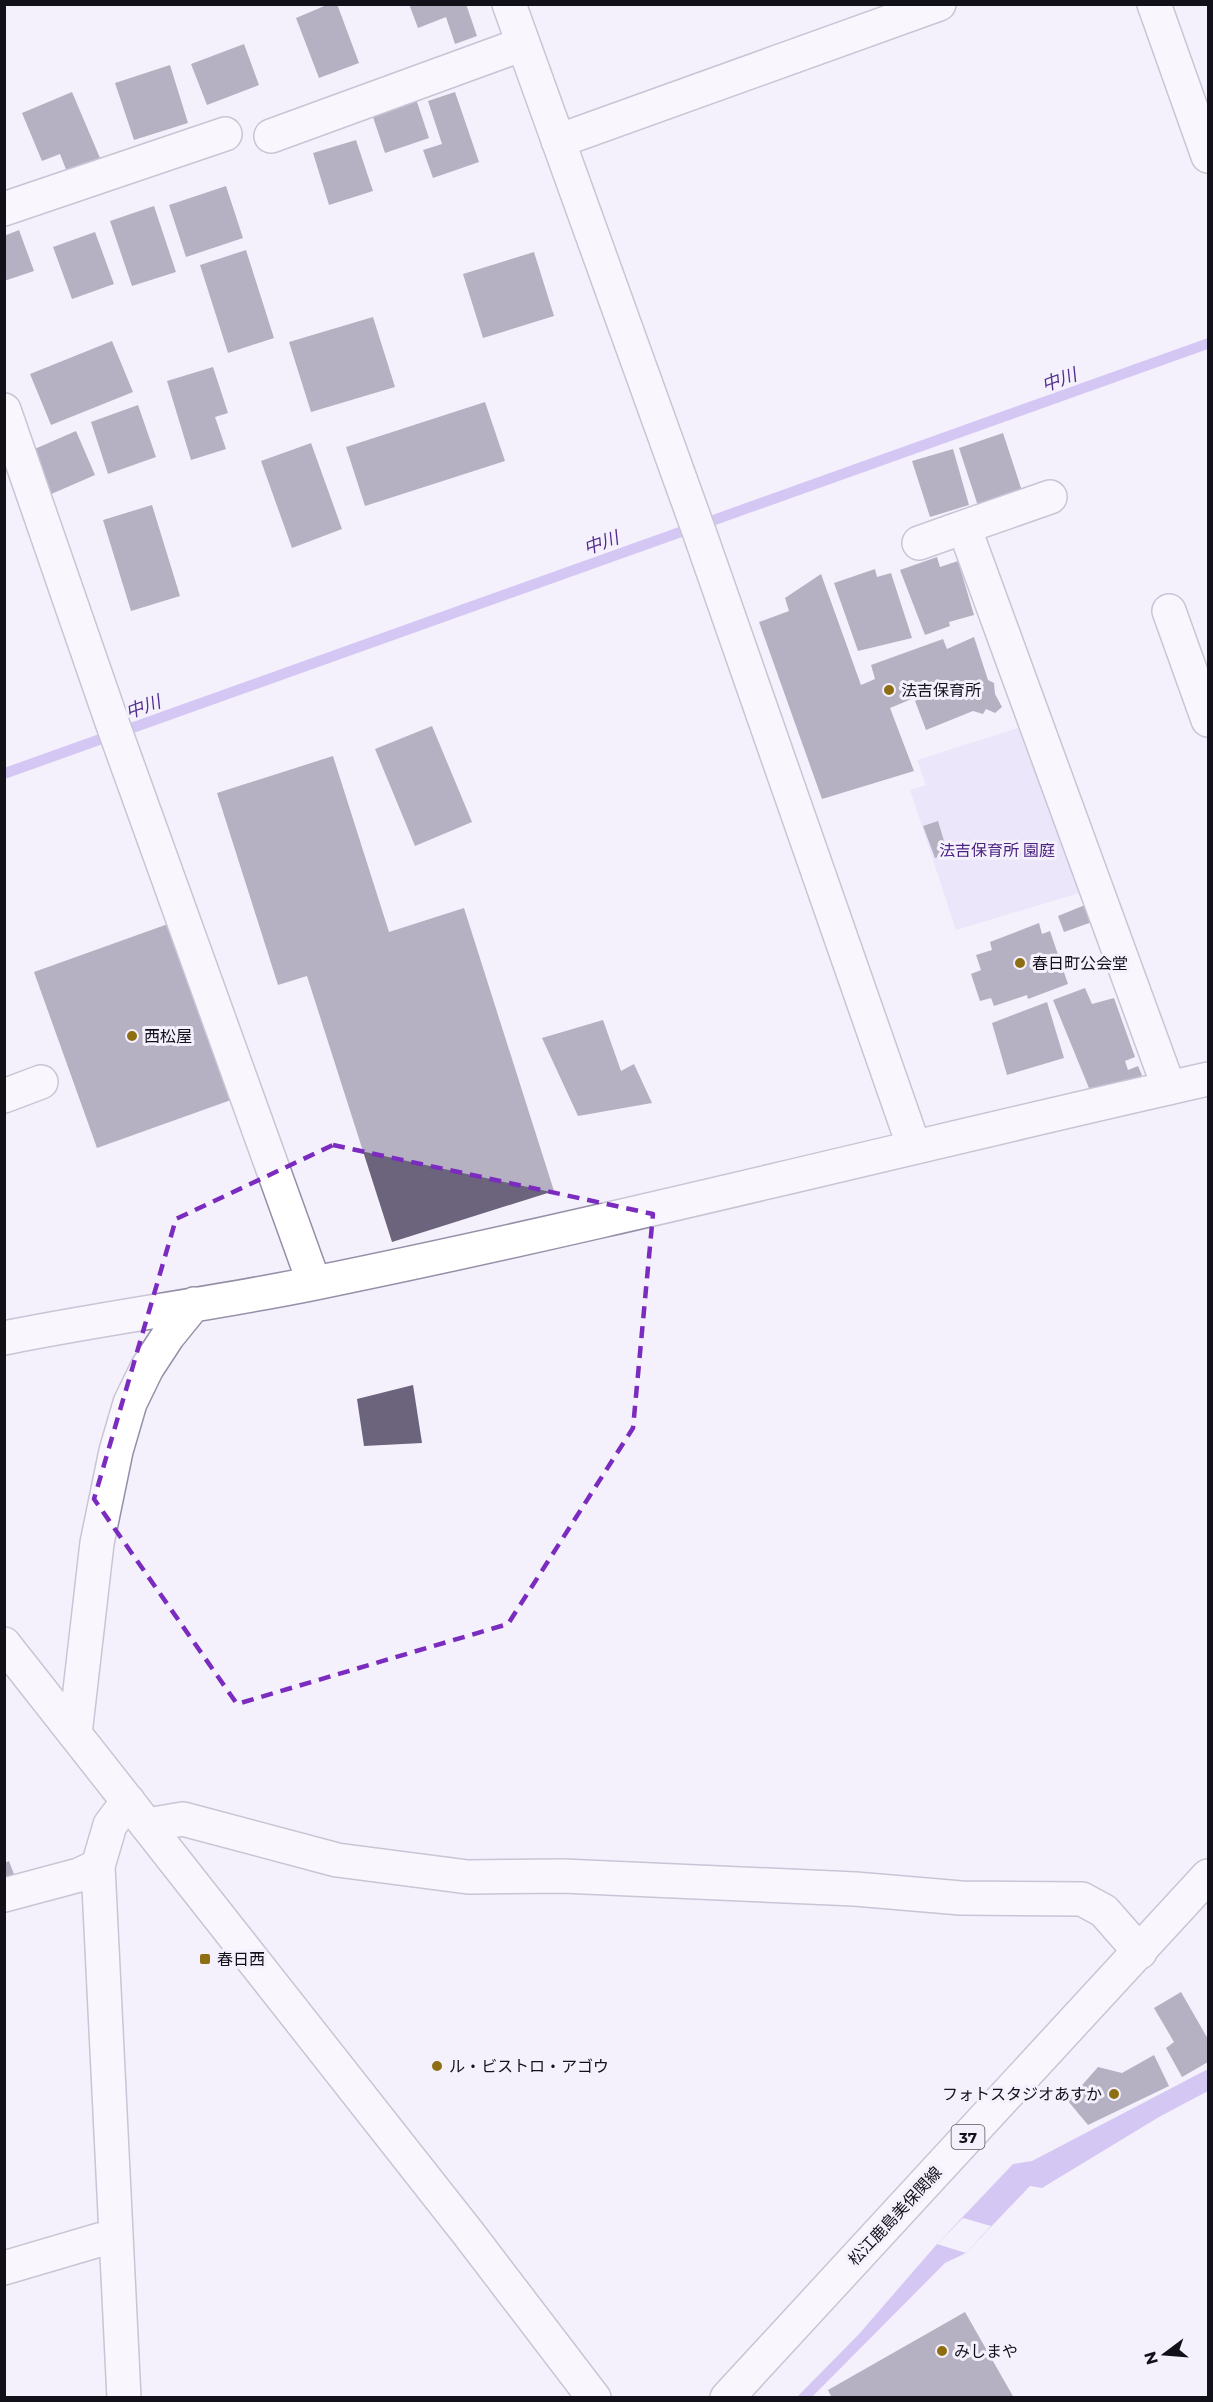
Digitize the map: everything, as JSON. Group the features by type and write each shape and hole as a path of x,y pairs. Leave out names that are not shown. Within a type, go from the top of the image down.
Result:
{"street":[{"path":"509,4 701,537 914,1147"},
{"path":"558,141 939,4"},
{"path":"1154,4 1209,156"},
{"path":"271,136 523,44"},
{"path":"4,209 225,134"},
{"path":"4,410 116,734 314,1283"},
{"path":"919,543 1050,497"},
{"path":"964,527 1169,1088"},
{"path":"1169,611 1209,720"},
{"path":"4,1338 93,1320 314,1283 688,1200 1209,1079"},
{"path":"4,1096 41,1082"},
{"path":"75,1734 97,1543 116,1451 130,1403 147,1368 168,1336 194,1304"},
{"path":"4,1644 468,2233 594,2397"},
{"path":"124,2397 98,1866 110,1825 137,1813 183,1819 337,1860 468,1877 563,1876 855,1889 961,1898 1082,1899 1104,1911 1140,1952"},
{"path":"4,1895 79,1875 98,1866"},
{"name":"松江鹿島美保関線","path":"727,2397 1209,1876"},
{"path":"4,2268 99,2240 116,2238"}],"highlighted area":[{"path":"333,1145 653,1214 633,1428 508,1624 237,1704 94,1499 176,1219"}],"green space":[{"name":"法吉保育所 園庭","path":"1021,727 1079,893 956,930 910,790 926,785 917,760"}],"shaded area":[{"path":"1208,338 1208,349 5,779 4,768"},
{"path":"1208,2069 1208,2091 1159,2117 1042,2188 1030,2186 966,2253 945,2263 812,2397 796,2398 859,2334 937,2244 1013,2164 1032,2161"}],"pier":[{"path":"963,2218 991,2226 966,2253 937,2244"}],"building":[{"path":"329,4 337,4 359,63 319,78 296,18"},
{"path":"409,4 466,4 477,36 455,44 446,17 418,28"},
{"path":"244,44 259,85 207,105 191,64"},
{"path":"170,65 188,123 134,140 115,83"},
{"path":"72,92 100,158 67,172 60,154 42,161 22,113"},
{"path":"455,92 479,162 433,178 423,150 442,144 428,101"},
{"path":"416,99 429,138 385,153 372,114"},
{"path":"356,140 373,191 329,205 313,153"},
{"path":"226,186 243,238 186,257 169,205"},
{"path":"154,206 176,272 132,286 110,221"},
{"path":"19,230 34,271 4,281 4,236"},
{"path":"95,232 114,284 72,299 53,247"},
{"path":"246,250 274,338 228,353 200,265"},
{"path":"534,252 554,316 483,338 463,274"},
{"path":"373,317 395,387 311,412 289,342"},
{"path":"112,341 133,392 51,425 30,374"},
{"path":"213,367 228,413 215,417 226,449 191,460 167,381"},
{"path":"485,402 505,461 365,506 346,447"},
{"path":"138,405 156,457 108,474 91,422"},
{"path":"76,431 95,475 49,495 30,451"},
{"path":"1003,433 1022,491 978,506 959,448"},
{"path":"311,443 342,529 292,548 261,461"},
{"path":"953,449 969,505 930,517 912,461"},
{"path":"152,505 180,596 131,611 103,520"},
{"path":"937,557 940,567 958,561 974,615 949,622 950,626 925,635 900,570"},
{"path":"875,569 877,577 891,573 912,638 858,651 834,583"},
{"name":"法吉保育所","path":"821,574 861,685 875,679 871,665 943,639 947,649 974,637 988,680 994,683 995,694 1002,707 995,713 986,709 983,714 973,711 926,730 914,698 890,708 914,771 822,799 759,622 789,611 785,598"},
{"path":"432,726 472,822 415,846 375,749"},
{"path":"333,756 389,932 464,908 554,1191 392,1242 307,976 278,985 217,793"},
{"path":"938,821 948,854 935,858 923,826"},
{"path":"1085,905 1092,922 1064,932 1058,916"},
{"name":"春日町公会堂","path":"1039,923 1042,934 1050,931 1068,984 1028,999 1027,995 994,1006 991,998 980,1001 971,974 981,970 976,955 992,950 990,942"},
{"name":"西松屋","path":"168,924 231,1100 97,1148 34,972"},
{"path":"1085,988 1092,1004 1114,998 1135,1057 1125,1061 1128,1070 1138,1066 1142,1075 1138,1081 1091,1093 1053,1000"},
{"path":"1047,1002 1064,1058 1007,1075 992,1023"},
{"path":"603,1020 621,1071 634,1064 652,1103 578,1116 542,1038"},
{"path":"413,1385 422,1443 364,1446 357,1399"},
{"path":"9,1861 15,1877 4,1882 4,1863"},
{"path":"1181,1992 1208,2039 1208,2062 1182,2077 1166,2048 1174,2042 1154,2008"},
{"name":"フォトスタジオあすか","path":"1154,2055 1169,2086 1088,2125 1068,2101 1098,2067 1122,2073"},
{"name":"みしまや","path":"965,2312 1014,2398 832,2398 828,2390"}],"place":[{"name":"法吉保育所","path":"889,690"},
{"name":"春日町公会堂","path":"1020,963"},
{"name":"西松屋","path":"132,1036"},
{"name":"春日西","path":"205,1959"},
{"name":"ル・ビストロ・アゴウ","path":"437,2066"},
{"name":"フォトスタジオあすか","path":"1114,2094"},
{"name":"みしまや","path":"942,2351"}],"water label":[{"name":"中川","path":"1059,380"},
{"name":"中川","path":"601,543"},
{"name":"中川","path":"143,707"}]}
